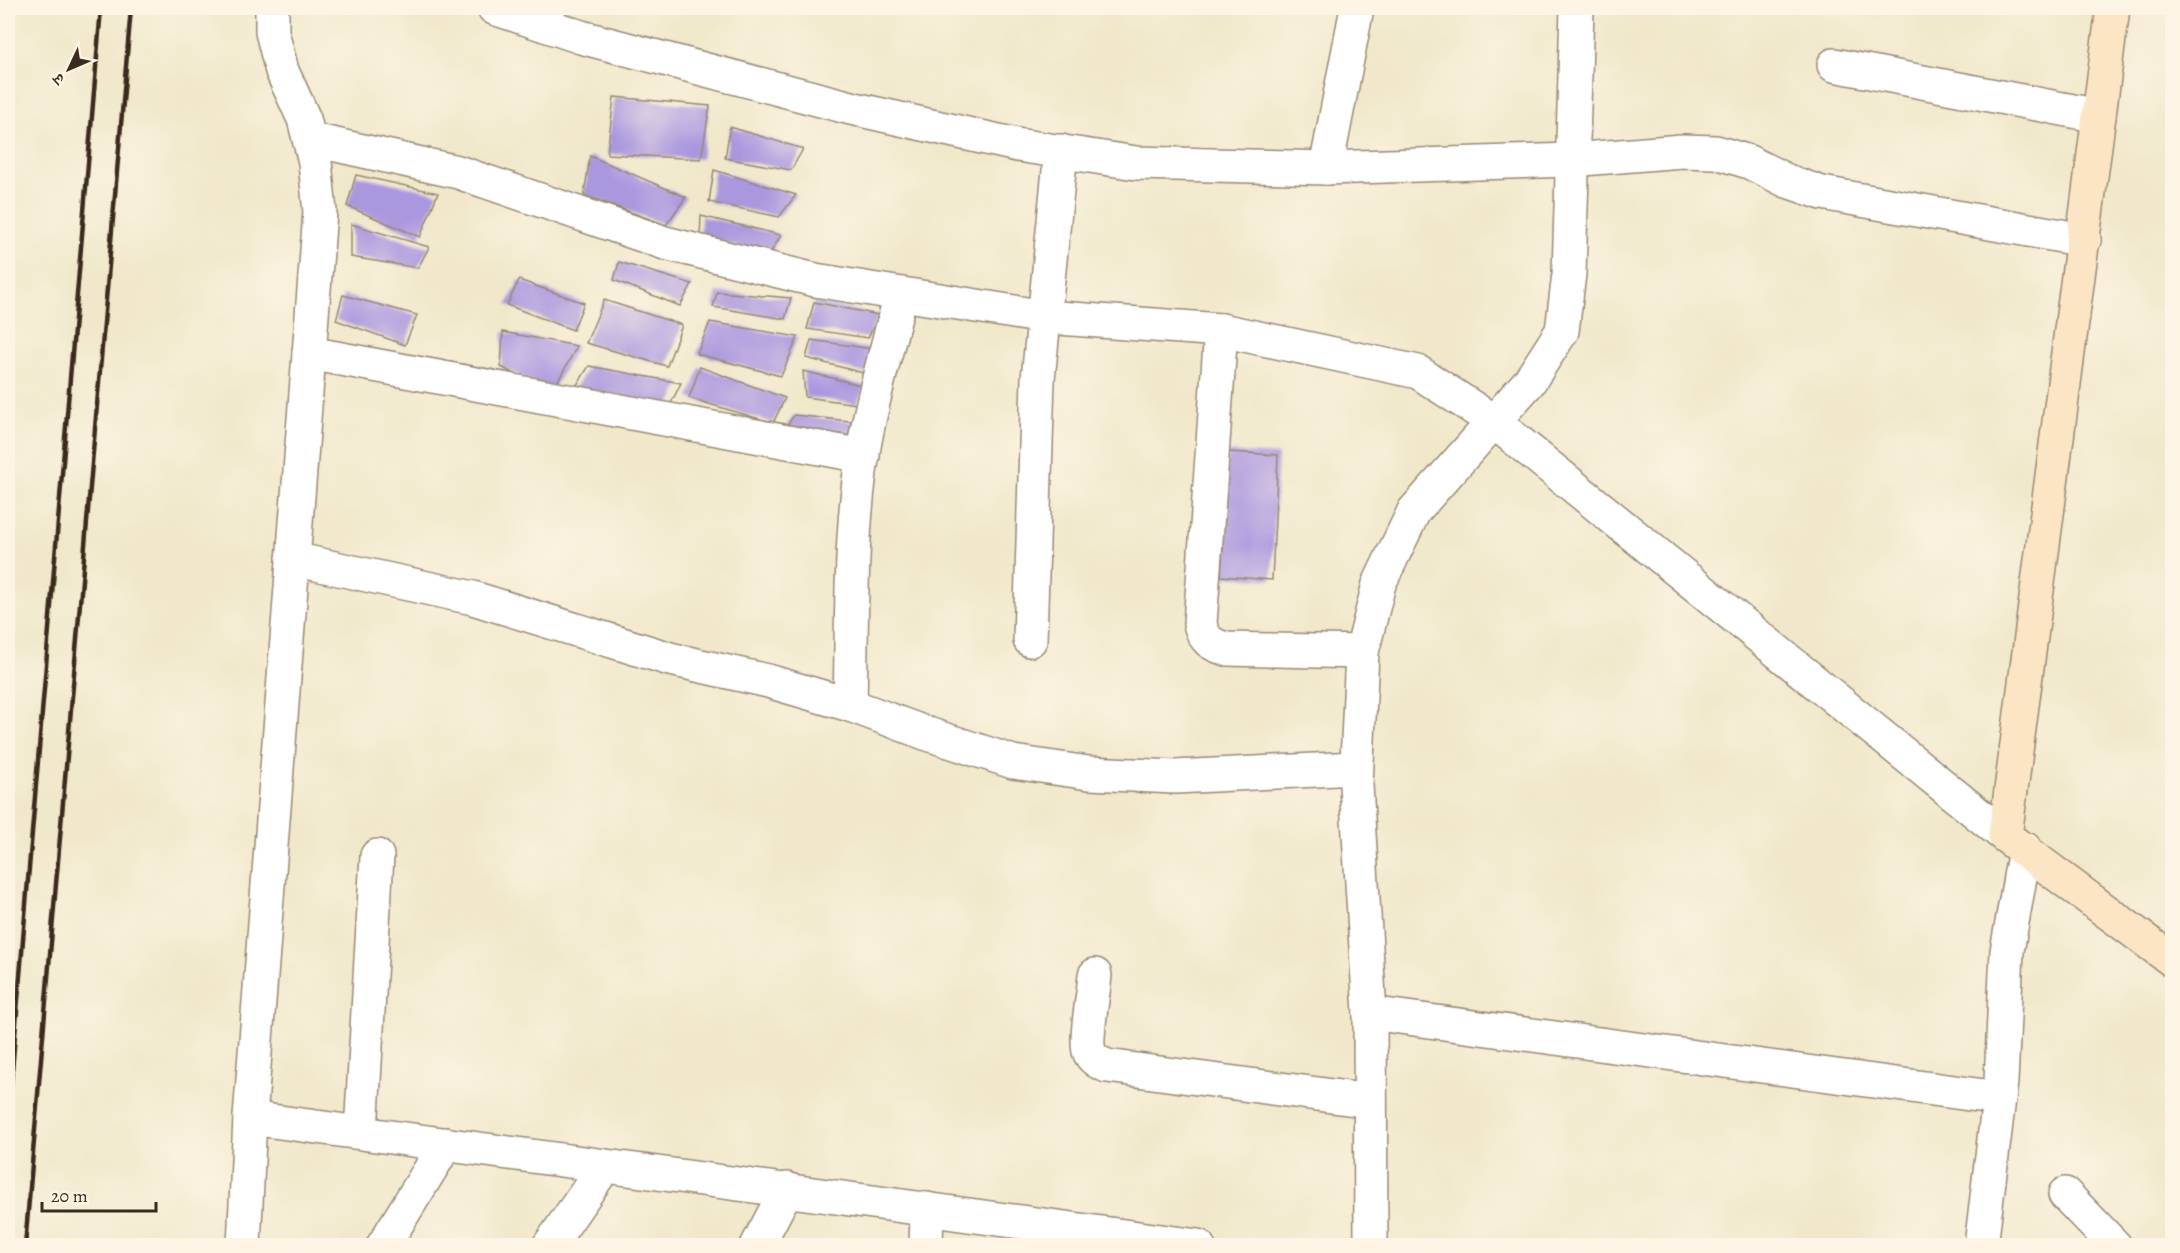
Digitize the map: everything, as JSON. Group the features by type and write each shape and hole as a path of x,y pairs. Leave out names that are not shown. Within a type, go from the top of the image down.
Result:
{"street":[{"path":"244,1245 249,1118 320,212 315,162 304,119 282,70 272,32 272,8"},
{"path":"494,8 581,37 850,108 1017,145 1136,163 1326,168 1570,160 1682,151 1716,152 1749,162 1787,181 1822,193 2084,240"},
{"path":"1326,168 1357,8"},
{"path":"1371,1245 1370,1012 1356,768 1362,652 1379,584 1414,511 1529,382 1562,331 1569,274 1570,160 1577,8"},
{"path":"1981,1245 1999,1098 2015,842 2113,8"},
{"path":"1834,65 2099,116"},
{"path":"309,139 458,172 665,243 815,280 1045,316 1221,330 1418,372 1494,421 2015,842 2172,960"},
{"path":"1030,640 1038,379 1061,151"},
{"path":"850,705 854,543 863,456 901,294"},
{"path":"1221,330 1200,624 1203,636 1214,646 1227,649 1362,652"},
{"path":"309,353 863,456"},
{"path":"293,559 473,598 669,659 768,681 850,705 1013,762 1089,772 1175,777 1356,768"},
{"path":"361,1132 377,856"},
{"path":"1095,975 1089,1052 1097,1062 1107,1066 1370,1101"},
{"path":"1370,1012 1999,1098"},
{"path":"249,1118 1197,1245"},
{"path":"383,1245 446,1144"},
{"path":"549,1245 605,1166"},
{"path":"757,1245 787,1189"},
{"path":"2065,1194 2115,1245"},
{"path":"926,1245 927,1209"}],"building":[{"path":"614,97 710,106 701,159 607,154"},
{"path":"730,127 803,149 791,170 725,158"},
{"path":"590,156 686,197 666,225 584,195"},
{"path":"714,170 796,195 779,217 709,202"},
{"path":"356,175 438,193 420,237 347,206"},
{"path":"701,216 781,235 770,254 700,238"},
{"path":"351,224 429,247 418,268 351,257"},
{"path":"619,262 692,284 680,306 614,280"},
{"path":"519,280 584,303 573,330 507,305"},
{"path":"717,292 791,298 785,319 713,307"},
{"path":"343,295 417,315 405,345 336,320"},
{"path":"604,300 682,325 667,366 586,343"},
{"path":"814,302 879,315 868,338 807,329"},
{"path":"710,322 798,337 781,376 697,354"},
{"path":"503,332 577,346 552,392 501,367"},
{"path":"811,340 873,349 867,374 806,358"},
{"path":"589,366 681,383 670,405 575,388"},
{"path":"700,367 785,398 773,423 689,398"},
{"path":"803,371 865,386 857,404 805,397"},
{"path":"794,415 858,422 850,442 783,431"},
{"path":"1228,452 1278,455 1272,580 1221,576"}],"railway":[{"path":"8,1119 101,8"},
{"path":"25,1246 131,8"}]}
